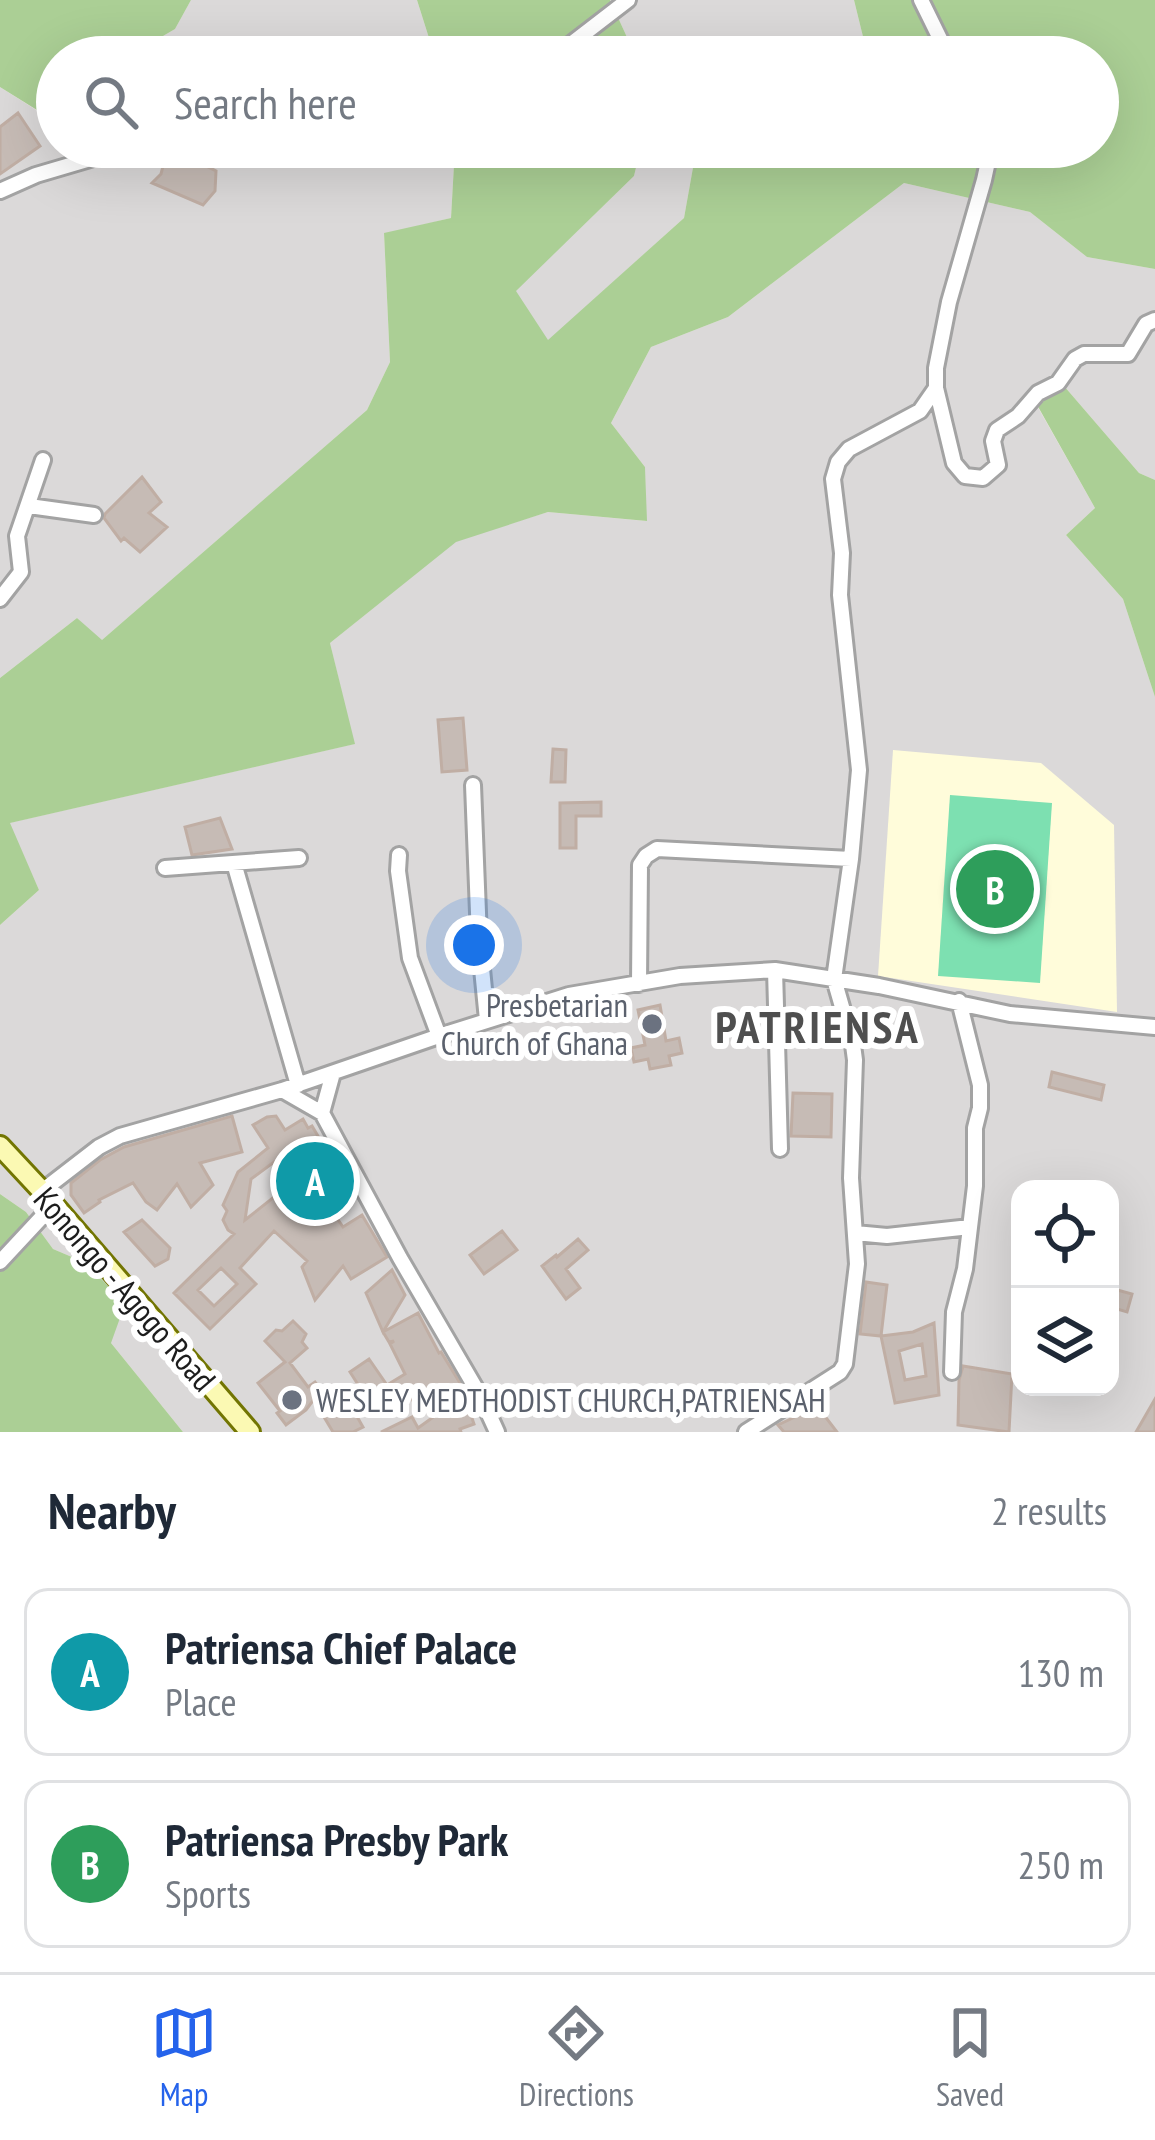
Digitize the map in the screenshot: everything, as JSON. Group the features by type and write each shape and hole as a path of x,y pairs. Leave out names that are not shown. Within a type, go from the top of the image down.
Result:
{"main road":[{"name":"Konongo - Agogo Road","path":"0,1146 250,1432"}],"street":[{"path":"581,36 628,0"},
{"path":"921,0 939,36"},
{"path":"0,191 60,168"},
{"path":"987,168 941,335 936,388 954,463 965,476 983,478 998,465 993,441 997,430 1018,416 1038,393 1058,383 1078,356 1128,354 1146,324 1155,320"},
{"path":"746,1432 831,1380 845,1364 857,1264 851,1178 855,1060 834,979 859,770 839,595 842,553 833,479 849,449 920,411 936,388"},
{"path":"0,599 22,572 17,536 43,460"},
{"path":"29,506 94,515"},
{"path":"473,785 487,1020"},
{"path":"639,984 640,865 657,849 850,859"},
{"path":"399,855 410,958 439,1036"},
{"path":"165,868 299,858"},
{"path":"234,863 290,1087 322,1113 497,1432"},
{"path":"775,970 780,1149"},
{"path":"0,1262 48,1198 99,1147 120,1136 290,1087 569,995 680,976 775,970 1010,1014 1155,1028"},
{"path":"952,1372 954,1312 965,1269 975,1186 980,1085 959,1001"},
{"path":"322,1113 332,1072"},
{"path":"855,1233 887,1236 970,1227"}],"shaded area":[{"path":"191,0 417,0 428,36 163,36 175,29"},
{"path":"610,0 854,0 863,36 626,36"},
{"path":"0,87 36,110 36,168 454,168 451,218 384,234 390,362 367,410 101,641 77,618 0,678"},
{"path":"636,168 693,168 684,218 548,341 515,291 634,176"},
{"path":"904,183 1030,212 1087,257 1155,269 1155,480 1139,473 1064,386 1036,404 1095,508 1066,535 1123,599 1155,697 1155,1432 183,1432 111,1343 86,1263 53,1249 26,1212 0,1194 0,925 39,890 9,823 354,744 330,643 456,541 548,512 646,521 645,467 611,423 651,347 728,317"},
{"path":"893,750 1041,763 1114,825 1117,1012 878,976"}],"green space":[{"path":"0,0 191,0 175,29 163,36 36,36 36,109 0,87"},
{"path":"417,0 610,0 626,36 428,36"},
{"path":"854,0 1155,0 1155,269 1087,257 1030,212 904,183 728,317 651,347 611,423 645,467 647,521 548,512 456,542 330,643 355,744 10,823 39,890 0,925 0,678 77,618 102,640 367,410 390,362 384,233 451,218 454,168 636,168 634,176 516,291 548,340 684,218 693,168 1119,168 1119,36 863,36"},
{"path":"1064,386 1139,473 1155,480 1155,697 1123,599 1066,535 1095,508 1036,403"},
{"path":"950,795 1052,803 1040,983 938,976"},
{"path":"0,1194 26,1212 53,1249 86,1263 125,1304 111,1343 183,1432 0,1432"}],"building":[{"path":"18,113 36,140 36,149 0,174 0,127"},
{"path":"163,168 210,168 216,171 215,191 203,205 152,183"},
{"path":"142,477 161,502 149,513 167,527 140,552 124,538 121,541 104,518"},
{"path":"463,718 467,770 442,772 438,720"},
{"path":"553,749 566,750 565,782 551,782"},
{"path":"601,802 601,816 576,816 576,848 560,848 560,803"},
{"path":"220,818 232,849 192,855 185,827"},
{"name":"Presbetarian Church of Ghana","path":"660,1005 666,1041 679,1038 682,1053 669,1056 671,1065 650,1069 648,1059 634,1062 631,1048 645,1045 638,1010"},
{"path":"1052,1072 1104,1085 1101,1100 1049,1087"},
{"path":"793,1093 832,1094 831,1137 791,1136"},
{"path":"232,1116 242,1152 200,1163 213,1185 191,1207 177,1184 157,1210 133,1183 84,1213 71,1195 71,1183 124,1147"},
{"path":"276,1116 285,1130 303,1119 308,1128 312,1126 347,1185 324,1199 343,1227 362,1215 387,1257 351,1279 343,1266 315,1300 302,1267 307,1261 274,1231 240,1268 256,1284 210,1329 174,1293 234,1234 223,1220 227,1211 223,1205 238,1172 268,1148 253,1125","holes":["274,1162 288,1186 245,1220 251,1179","221,1268 237,1284 214,1306 198,1290"]},
{"path":"142,1220 170,1248 168,1259 155,1266 124,1232"},
{"path":"502,1231 517,1250 484,1274 470,1255"},
{"path":"578,1239 588,1250 566,1269 580,1288 566,1299 542,1266"},
{"path":"392,1270 405,1295 383,1332 366,1293"},
{"path":"866,1282 887,1285 881,1336 860,1334"},
{"path":"1119,1290 1132,1294 1127,1312 1119,1310"},
{"path":"418,1313 460,1383 474,1424 461,1432 381,1432 412,1417 418,1428 439,1413 430,1391 413,1401 407,1391 355,1413 363,1427 333,1432 324,1417 364,1394 350,1372 369,1359 387,1385 405,1374 390,1344 394,1341 389,1342 383,1332"},
{"name":"WESLEY MEDTHODIST CHURCH,PATRIENSAH","path":"293,1321 306,1334 302,1342 307,1348 290,1363 308,1387 315,1382 321,1390 286,1425 258,1383 285,1362 265,1341"},
{"path":"934,1323 939,1395 895,1403 881,1336 913,1332","holes":["922,1344 926,1376 905,1380 899,1351"]},
{"path":"963,1366 1011,1374 1009,1432 958,1425"},
{"path":"1155,1399 1155,1432 1136,1432"},
{"path":"814,1402 837,1432 784,1432 778,1425 803,1413"}],"place":[{"name":"Patriensa Presby Park","path":"995,889"},
{"name":"Presbetarian Church of Ghana","path":"652,1024"},
{"name":"Patriensa Chief Palace","path":"315,1181"},
{"name":"WESLEY MEDTHODIST CHURCH,PATRIENSAH","path":"292,1400"}],"district":[{"name":"PATRIENSA","path":"818,1027"}]}
